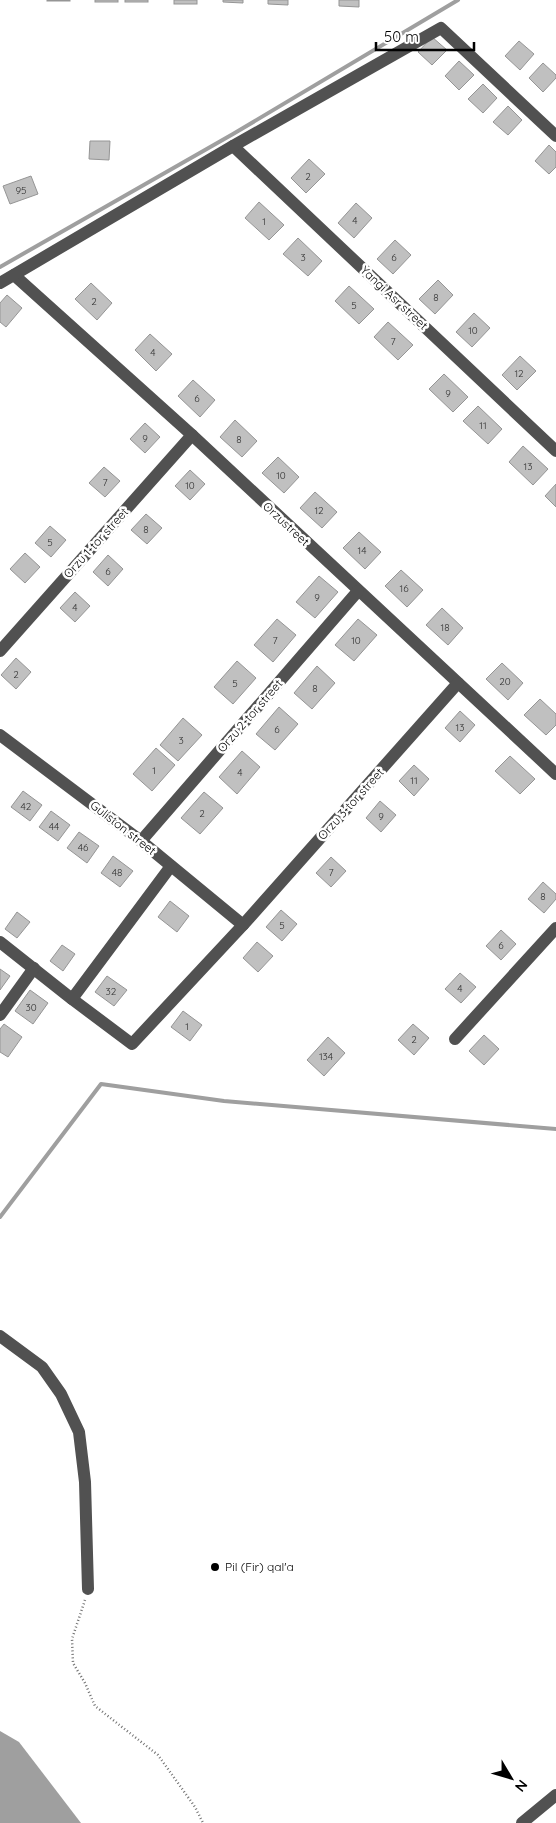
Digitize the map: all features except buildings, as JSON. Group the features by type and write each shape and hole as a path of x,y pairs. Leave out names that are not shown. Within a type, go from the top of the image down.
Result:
{"street":[{"path":"0,283 233,146 441,28 556,136"},
{"name":"Yangi Asr street","path":"233,146 556,451"},
{"name":"Orzustreet","path":"14,275 192,435 556,774"},
{"name":"Orzu 1-tor street","path":"0,651 192,435"},
{"name":"Orzu 2-tor street","path":"142,841 358,591"},
{"name":"Orzu 3-tor street","path":"72,999 132,1044 243,925 458,683"},
{"name":"Guliston street","path":"0,735 142,841 243,925"},
{"path":"0,942 72,999 171,866"},
{"path":"455,1039 556,928"},
{"path":"0,1015 34,968"},
{"path":"0,1336 42,1367 61,1394 79,1432 85,1482 88,1589"},
{"path":"522,1823 556,1795"}],"path":[{"path":"88,1589 72,1639 73,1663 85,1683 95,1706 158,1755 195,1807 203,1823"}],"shaded area":[{"path":"0,1731 19,1742 81,1823 0,1823"}],"waterway":[{"path":"0,267 233,134 458,0"},
{"path":"0,1217 101,1084 224,1101 556,1129"}],"place":[{"name":"Pil (Fir) qal'a","path":"215,1567"}]}
